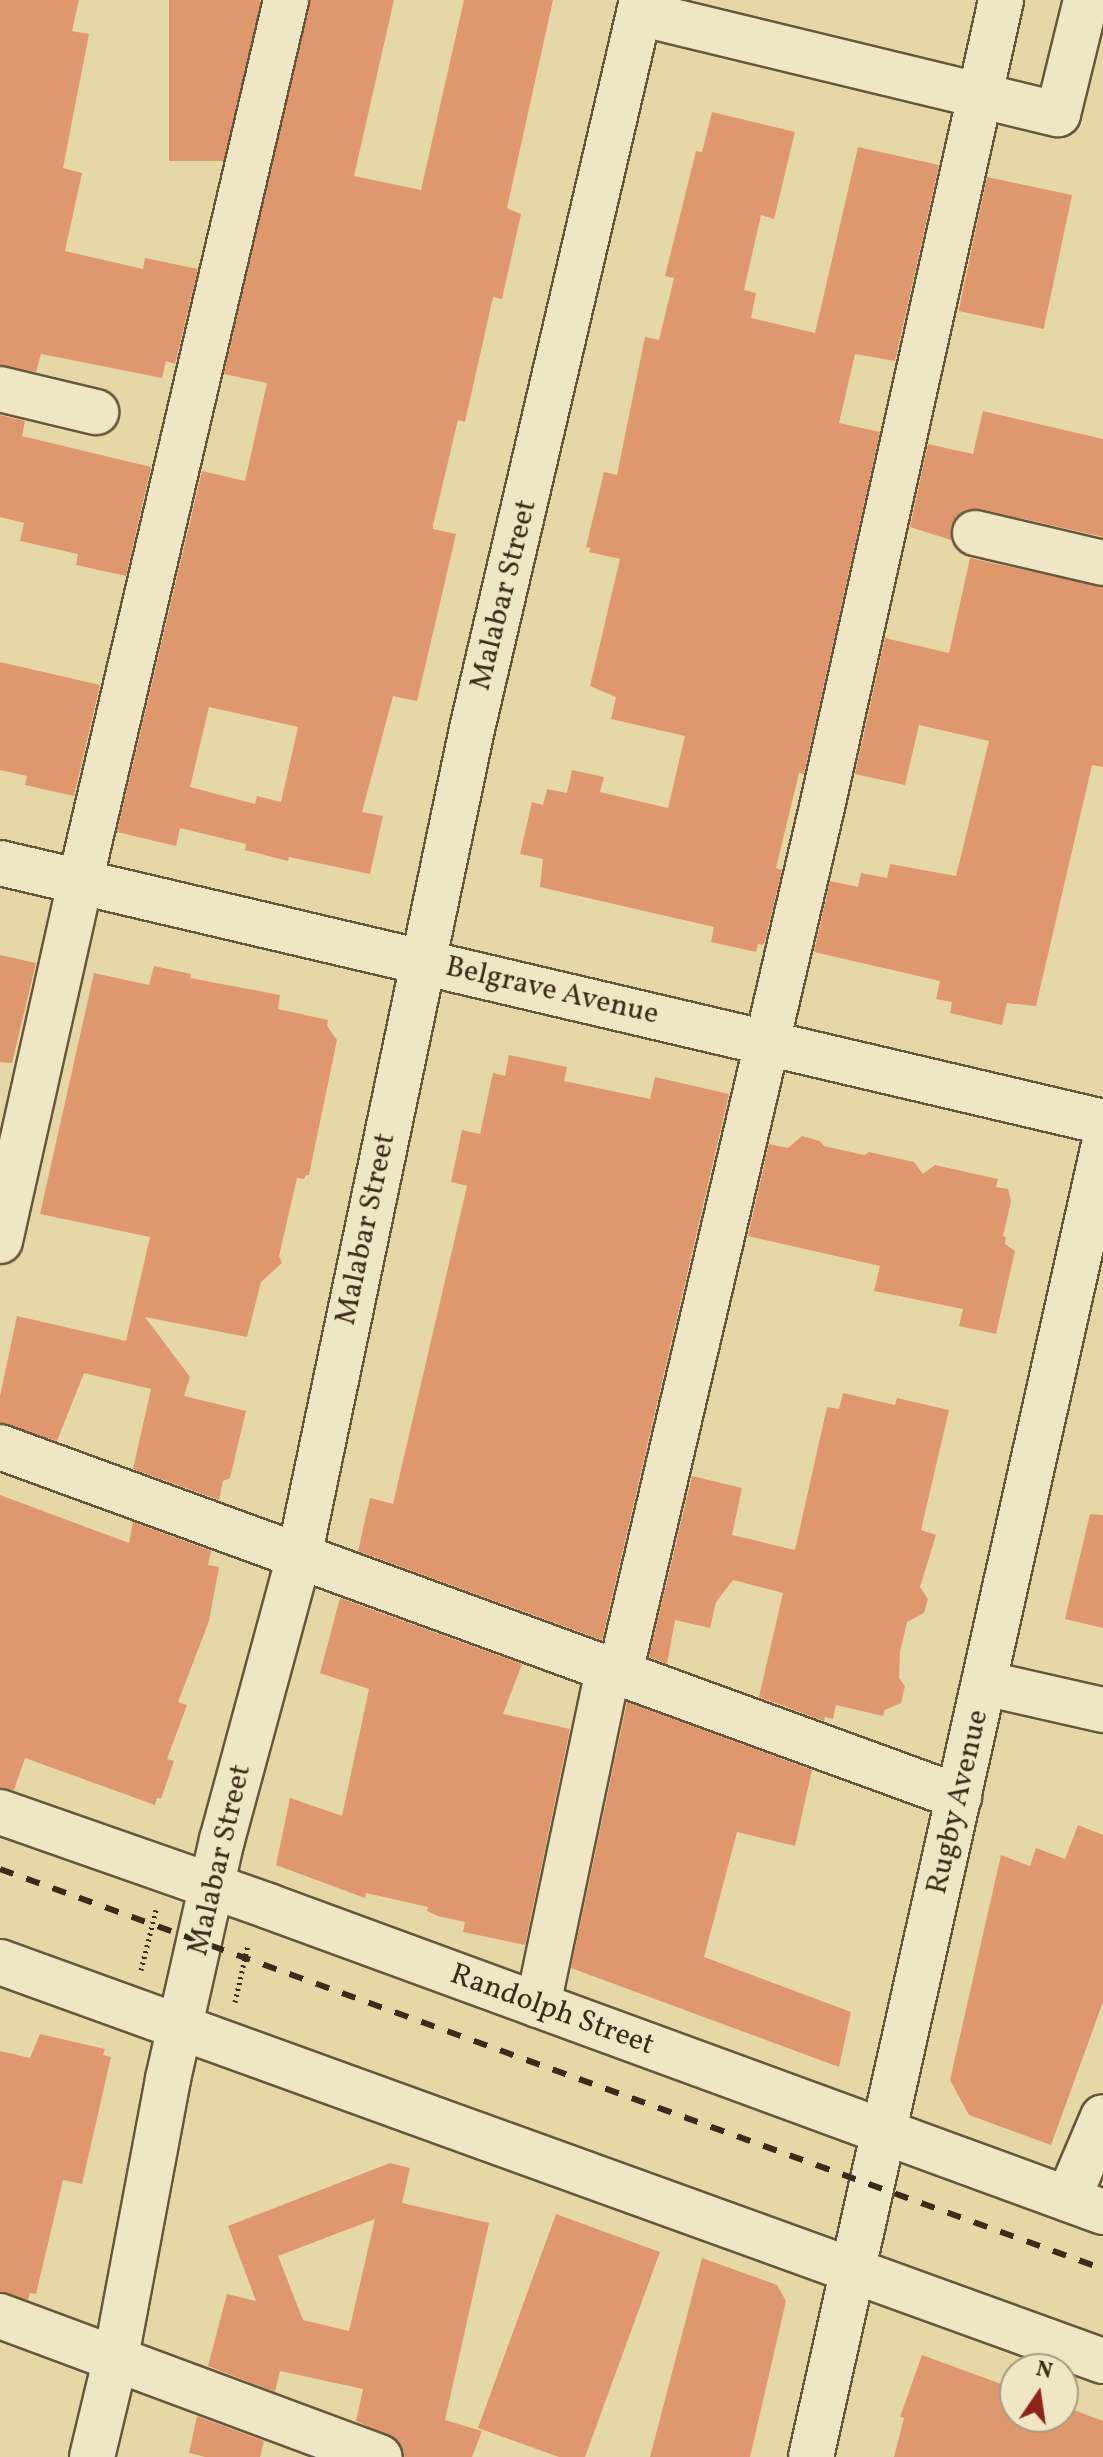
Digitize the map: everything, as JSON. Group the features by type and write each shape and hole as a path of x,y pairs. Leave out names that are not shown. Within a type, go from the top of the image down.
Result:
{"street":[{"path":"0,1241 80,882 286,0"},
{"path":"538,2005 614,1671 822,807 1001,0"},
{"path":"641,6 1058,114 1086,0"},
{"name":"Malabar Street","path":"92,2457 116,2357 168,2079 212,1887 299,1557 422,961 641,6"},
{"path":"0,389 96,412"},
{"path":"975,533 1103,563"},
{"name":"Belgrave Avenue","path":"0,863 1103,1122"},
{"name":"Rugby Avenue","path":"811,2457 1103,1148"},
{"path":"0,1447 959,1797"},
{"path":"984,1683 1103,1710"},
{"name":"Randolph Street","path":"0,1812 1085,2206"},
{"path":"0,1962 1103,2361"},
{"path":"1085,2206 1103,2117"},
{"path":"0,2316 380,2457"}],"path":[{"path":"140,1975 158,1902"},
{"path":"234,2007 250,1937"}],"building":[{"path":"0,0 79,0 72,31 89,34 63,168 82,173 65,251 143,269 145,258 198,269 175,364 166,361 162,378 41,354 36,372 0,365"},
{"path":"169,0 260,0 260,161 169,161"},
{"path":"310,0 394,0 354,176 421,190 464,0 553,0 507,208 521,214 502,299 493,297 465,422 458,420 433,525 433,529 456,534 417,701 393,696 362,812 383,816 370,874 289,857 288,861 245,850 246,844 180,828 176,846 117,832 202,471 245,481 267,383 224,374","holes":["209,707 298,727 281,802 257,796 255,804 190,787"]},
{"path":"712,112 795,132 774,219 761,215 744,290 756,293 751,318 815,333 858,147 939,165 895,361 855,354 839,423 880,432 804,774 799,773 776,868 782,870 765,941 763,945 758,944 756,952 711,942 714,927 540,887 543,859 520,854 532,802 543,805 547,789 567,793 572,770 604,777 600,792 668,808 685,736 611,719 616,697 590,686 620,559 589,552 591,548 586,547 604,472 617,475 645,337 659,340 674,278 665,276 696,151 702,152"},
{"path":"987,177 1072,195 1044,329 959,311"},
{"path":"983,411 1103,439 1103,537 980,509 967,509 956,517 951,528 951,540 910,527 928,444 973,454"},
{"path":"0,415 25,421 22,436 151,467 126,576 76,565 78,554 20,541 24,523 0,517"},
{"path":"970,558 1103,587 1103,767 1092,765 1036,1006 1007,1003 1002,1025 950,1013 952,1002 936,999 940,981 814,952 830,881 858,887 861,873 887,878 890,864 956,876 989,741 919,725 905,785 855,774 885,638 949,653"},
{"path":"0,662 100,685 74,796 25,785 27,776 0,770"},
{"path":"0,955 36,963 12,1063 0,1062"},
{"path":"154,966 191,974 190,978 280,995 278,1009 328,1020 327,1026 337,1040 309,1175 304,1179 297,1178 279,1256 282,1263 261,1282 247,1337 145,1317 190,1377 184,1396 246,1411 230,1478 223,1481 219,1500 133,1469 151,1389 84,1373 57,1441 0,1423 0,1396 17,1316 126,1341 150,1237 40,1214 94,973 149,985"},
{"path":"509,1055 567,1067 564,1081 650,1099 655,1077 729,1094 602,1640 358,1551 370,1498 393,1504 467,1186 451,1182 462,1130 480,1134 493,1073 505,1076"},
{"path":"802,1136 820,1141 824,1146 914,1162 923,1174 935,1165 998,1179 996,1187 1008,1189 1011,1201 1003,1236 1006,1237 1005,1244 1015,1251 996,1334 959,1326 963,1309 874,1291 880,1266 748,1236 769,1144 788,1148"},
{"path":"843,1393 895,1405 897,1398 949,1410 921,1530 936,1535 920,1587 928,1599 924,1613 907,1622 900,1652 899,1678 905,1686 901,1703 885,1710 883,1716 836,1705 833,1719 825,1717 824,1721 759,1697 783,1593 733,1580 716,1602 710,1628 675,1620 667,1664 649,1657 692,1476 742,1488 732,1535 795,1550 827,1407 839,1409"},
{"path":"0,1495 129,1543 133,1522 211,1551 208,1565 219,1567 209,1621 178,1702 187,1705 167,1759 174,1761 161,1799 157,1798 155,1805 25,1758 14,1790 0,1788"},
{"path":"1090,1514 1103,1515 1103,1628 1065,1619"},
{"path":"340,1598 522,1664 503,1714 570,1729 525,1945 463,1932 465,1922 438,1916 427,1911 428,1907 366,1893 365,1898 276,1865 290,1798 342,1816 369,1689 320,1673"},
{"path":"627,1702 812,1770 795,1846 737,1832 704,1957 851,2012 839,2067 571,1968"},
{"path":"1078,1825 1103,1835 1103,2002 1051,2145 969,2115 950,2080 1001,1855 1030,1866 1036,1848 1065,1859"},
{"path":"40,2034 105,2049 103,2055 111,2057 82,2184 63,2180 36,2294 30,2293 28,2300 0,2292 0,2051 30,2058"},
{"path":"390,2163 410,2168 402,2203 489,2223 445,2420 482,2431 472,2457 404,2457 399,2441 356,2421 363,2389 280,2371 275,2392 208,2366 227,2294 256,2301 228,2226","holes":["375,2219 349,2331 303,2320 278,2256"]},
{"path":"556,2214 660,2252 585,2457 559,2457 478,2428"},
{"path":"702,2258 777,2285 786,2301 750,2457 650,2457"},
{"path":"922,2355 999,2383 999,2433 1079,2433 1079,2412 1103,2421 1103,2457 894,2457 904,2418 900,2417"},
{"path":"197,2416 264,2441 260,2457 205,2457 189,2453"}],"railway":[{"path":"0,1869 1103,2269"}]}
